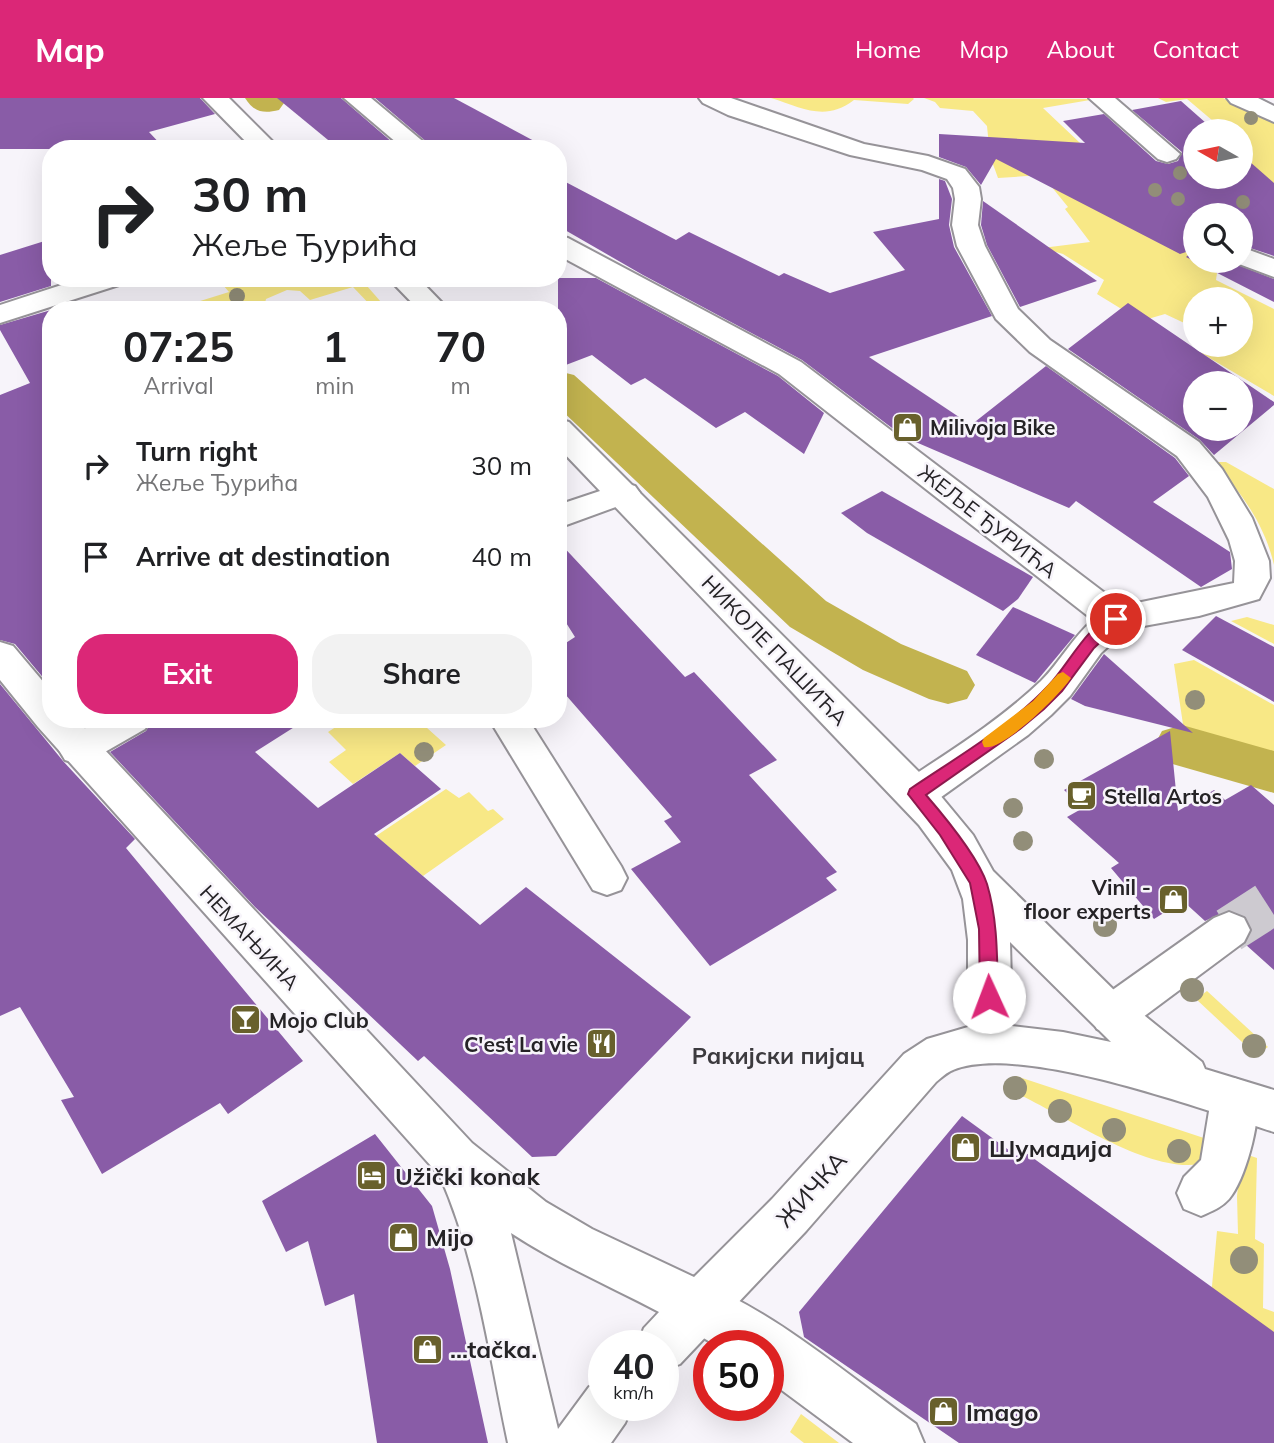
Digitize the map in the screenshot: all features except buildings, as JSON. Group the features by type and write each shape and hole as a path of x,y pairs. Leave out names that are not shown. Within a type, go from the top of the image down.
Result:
{"street":[{"path":"356,98 409,140"},
{"path":"711,98 750,114 859,150 928,164 956,174 966,187 968,199 965,225 971,246 998,303 1040,346 1188,449 1243,518 1261,560 1260,574 1253,587 1216,600 1116,619 1088,644 1056,687 1038,705 1015,725 916,794"},
{"path":"1101,98 1167,155"},
{"path":"1239,98 1274,115"},
{"path":"219,99 259,140"},
{"name":"ЖЕЉЕ ЂУРИЋА","path":"567,249 790,368 1116,619"},
{"path":"1253,260 1274,269"},
{"path":"0,314 84,287"},
{"path":"411,287 426,301"},
{"name":"НИКОЛЕ ПАШИЋА","path":"567,438 916,794 946,830 978,882 1112,1015 1141,1043 1238,1100"},
{"path":"567,514 624,493"},
{"name":"НЕМАЊИНА","path":"0,655 42,707"},
{"path":"514,728 607,878"},
{"name":"НЕМАЊИНА","path":"60,729 455,1159 491,1190 575,1246 632,1270 698,1306"},
{"name":"НИКОЛЕ ПАШИЋА","path":"978,882 988,929 990,1044"},
{"path":"1112,1015 1229,930"},
{"path":"990,1044 1027,1046 1087,1057 1238,1100 1222,1173 1213,1186 1201,1194"},
{"name":"ЖИЧКА","path":"676,1330 794,1209 920,1068 947,1051 990,1044"},
{"path":"455,1159 480,1209 493,1255 535,1443"},
{"path":"698,1306 738,1330"},
{"path":"784,1360 897,1443"},
{"path":"579,1443 595,1421"}],"shaded area":[{"path":"771,98 914,99 908,104 854,100 843,107 823,112"},
{"path":"924,98 1096,99 1043,108 1097,159 1111,218 1183,251 1183,273 1217,273 1216,280 1230,287 1183,287 1183,322 1165,314 1141,321 1097,294 1104,280 1063,254 1042,248 1090,242 1065,209 1068,207 1042,175 998,178 990,156 987,126 973,111 940,108 935,102"},
{"path":"1158,98 1223,98 1274,122 1274,184 1253,241 1253,203 1183,203 1183,208 1142,193 1167,164 1183,162 1183,189 1253,189 1253,119 1211,119 1187,99 1166,102"},
{"path":"225,287 353,287 310,300 300,291 287,290 266,301 200,301 229,292"},
{"path":"353,287 368,287 380,301 366,301"},
{"path":"1253,298 1274,309 1274,396 1253,384 1253,371 1232,371 1208,357 1253,357"},
{"path":"1214,462 1226,462 1274,489 1274,565 1265,536 1251,510"},
{"path":"1247,617 1274,625 1274,644 1231,621"},
{"path":"1194,660 1274,705 1274,756 1184,731 1174,664"},
{"path":"334,728 427,728 446,745 415,766 400,753 353,784 329,762 346,750 328,732"},
{"path":"446,789 459,798 469,792 488,811 493,809 504,819 423,876 376,836"},
{"path":"1207,991 1268,1047 1256,1055 1196,999"},
{"path":"1016,1076 1213,1141 1200,1164 1178,1165 1154,1160 1103,1139 1007,1089"},
{"path":"1242,1153 1257,1158 1255,1239 1264,1244 1263,1308 1274,1312 1274,1370 1209,1292 1212,1286 1217,1231 1238,1234 1237,1196"},
{"path":"801,1414 839,1443 804,1443 790,1432"}],"waterway":[{"path":"262,98 267,103"},
{"path":"567,391 808,614 882,657 948,685"},
{"path":"1182,746 1274,772"}],"tunnel":[{"path":"1229,930 1274,901"}],"slow traffic":[{"path":"990,742 1038,705 1063,678"}],"place":[{"name":"Milivoja Bike","path":"907,427"},
{"name":"Stella Artos","path":"1081,796"},
{"name":"Vinil - floor experts","path":"1174,899"},
{"name":"Mojo Club","path":"246,1020"},
{"name":"C'est La vie","path":"601,1044"},
{"name":"Шумадија","path":"966,1148"},
{"name":"Užički konak","path":"372,1176"},
{"name":"Mijo","path":"403,1237"},
{"name":"...tačka.","path":"427,1349"},
{"name":"Imago","path":"943,1412"}],"district":[{"name":"Ракијски пијац","path":"778,1055"}],"route":[{"path":"989,997 988,929 978,882 946,830 916,794 1015,725 1038,705 1056,687 1088,644 1116,619"}]}
